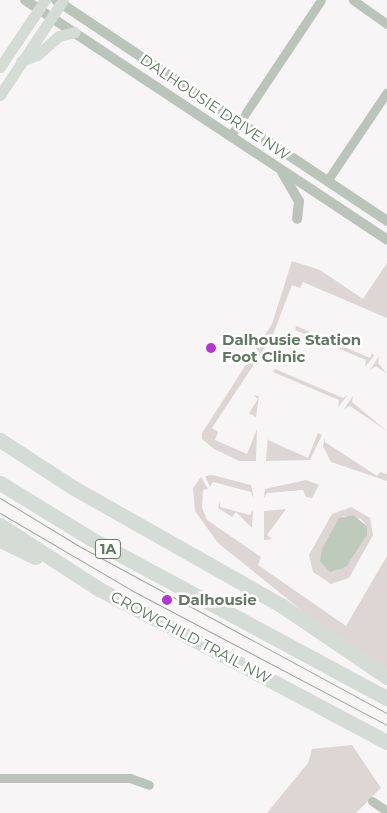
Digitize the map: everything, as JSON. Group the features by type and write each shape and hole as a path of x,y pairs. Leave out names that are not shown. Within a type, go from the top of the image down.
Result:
{"highway":[{"path":"0,440 74,488 281,605 387,677"},
{"name":"1A","path":"0,484 93,540 387,698"},
{"name":"CROWCHILD TRAIL NW","path":"0,525 99,589 387,742"},
{"path":"0,540 99,589"}],"main road":[{"path":"0,96 60,1"},
{"path":"0,67 42,4"},
{"path":"21,61 75,32"}],"street":[{"name":"DALHOUSIE DRIVE NW","path":"25,0 42,4 51,17 387,240"},
{"path":"231,136 321,0"},
{"path":"353,0 387,24"},
{"name":"DALHOUSIE DRIVE NW","path":"60,1 387,221"},
{"path":"327,181 387,92"},
{"path":"279,167 298,200 297,219"},
{"path":"0,778 130,778 149,786"},
{"path":"372,801 387,811"}],"shaded area":[{"path":"292,261 320,270 363,299 387,263 387,318 303,282 300,288 292,285 272,337 212,428 218,432 215,440 247,454 257,429 256,461 239,461 214,449 202,439 202,433 272,324"},
{"path":"296,326 370,358 372,353 374,356 365,367 366,360 295,330"},
{"path":"379,356 378,363 387,374 376,366 370,370"},
{"path":"275,369 343,398 348,395 338,407 339,400 273,372"},
{"path":"253,395 259,396 256,417 243,410 249,413 258,399"},
{"path":"353,396 352,402 387,431 350,406 344,409"},
{"path":"318,433 322,435 310,460 266,461 268,435 268,440 308,458"},
{"path":"325,437 325,442 377,476 380,472 387,474 387,481 331,462 323,446"},
{"path":"212,475 251,485 254,498 251,492 213,482 210,487 205,476"},
{"path":"201,477 208,489 203,490 202,507 207,520 261,557 258,565 346,626 387,556 387,669 305,613 218,543 195,511 193,488"},
{"path":"306,480 319,485 312,498 306,497 303,490 267,493 264,498 265,489"},
{"path":"220,501 220,507 250,515 253,510 252,528 236,512 232,517 218,508"},
{"path":"351,507 370,518 373,535 349,578 331,584 313,572 309,555 332,514","holes":["343,516 361,519 367,526 332,533"]},
{"path":"286,509 267,535 272,539 264,540 264,511"},
{"path":"353,515 367,526 367,535 346,567 330,572 320,561 322,549 339,518"},
{"path":"352,745 381,788 356,813 267,813 308,763 312,749"}],"tram line":[{"path":"0,498 79,546 387,713"},
{"path":"0,513 131,590 387,725"}],"place":[{"name":"Dalhousie Station Foot Clinic","path":"211,348"},
{"name":"Dalhousie","path":"167,600"}]}
